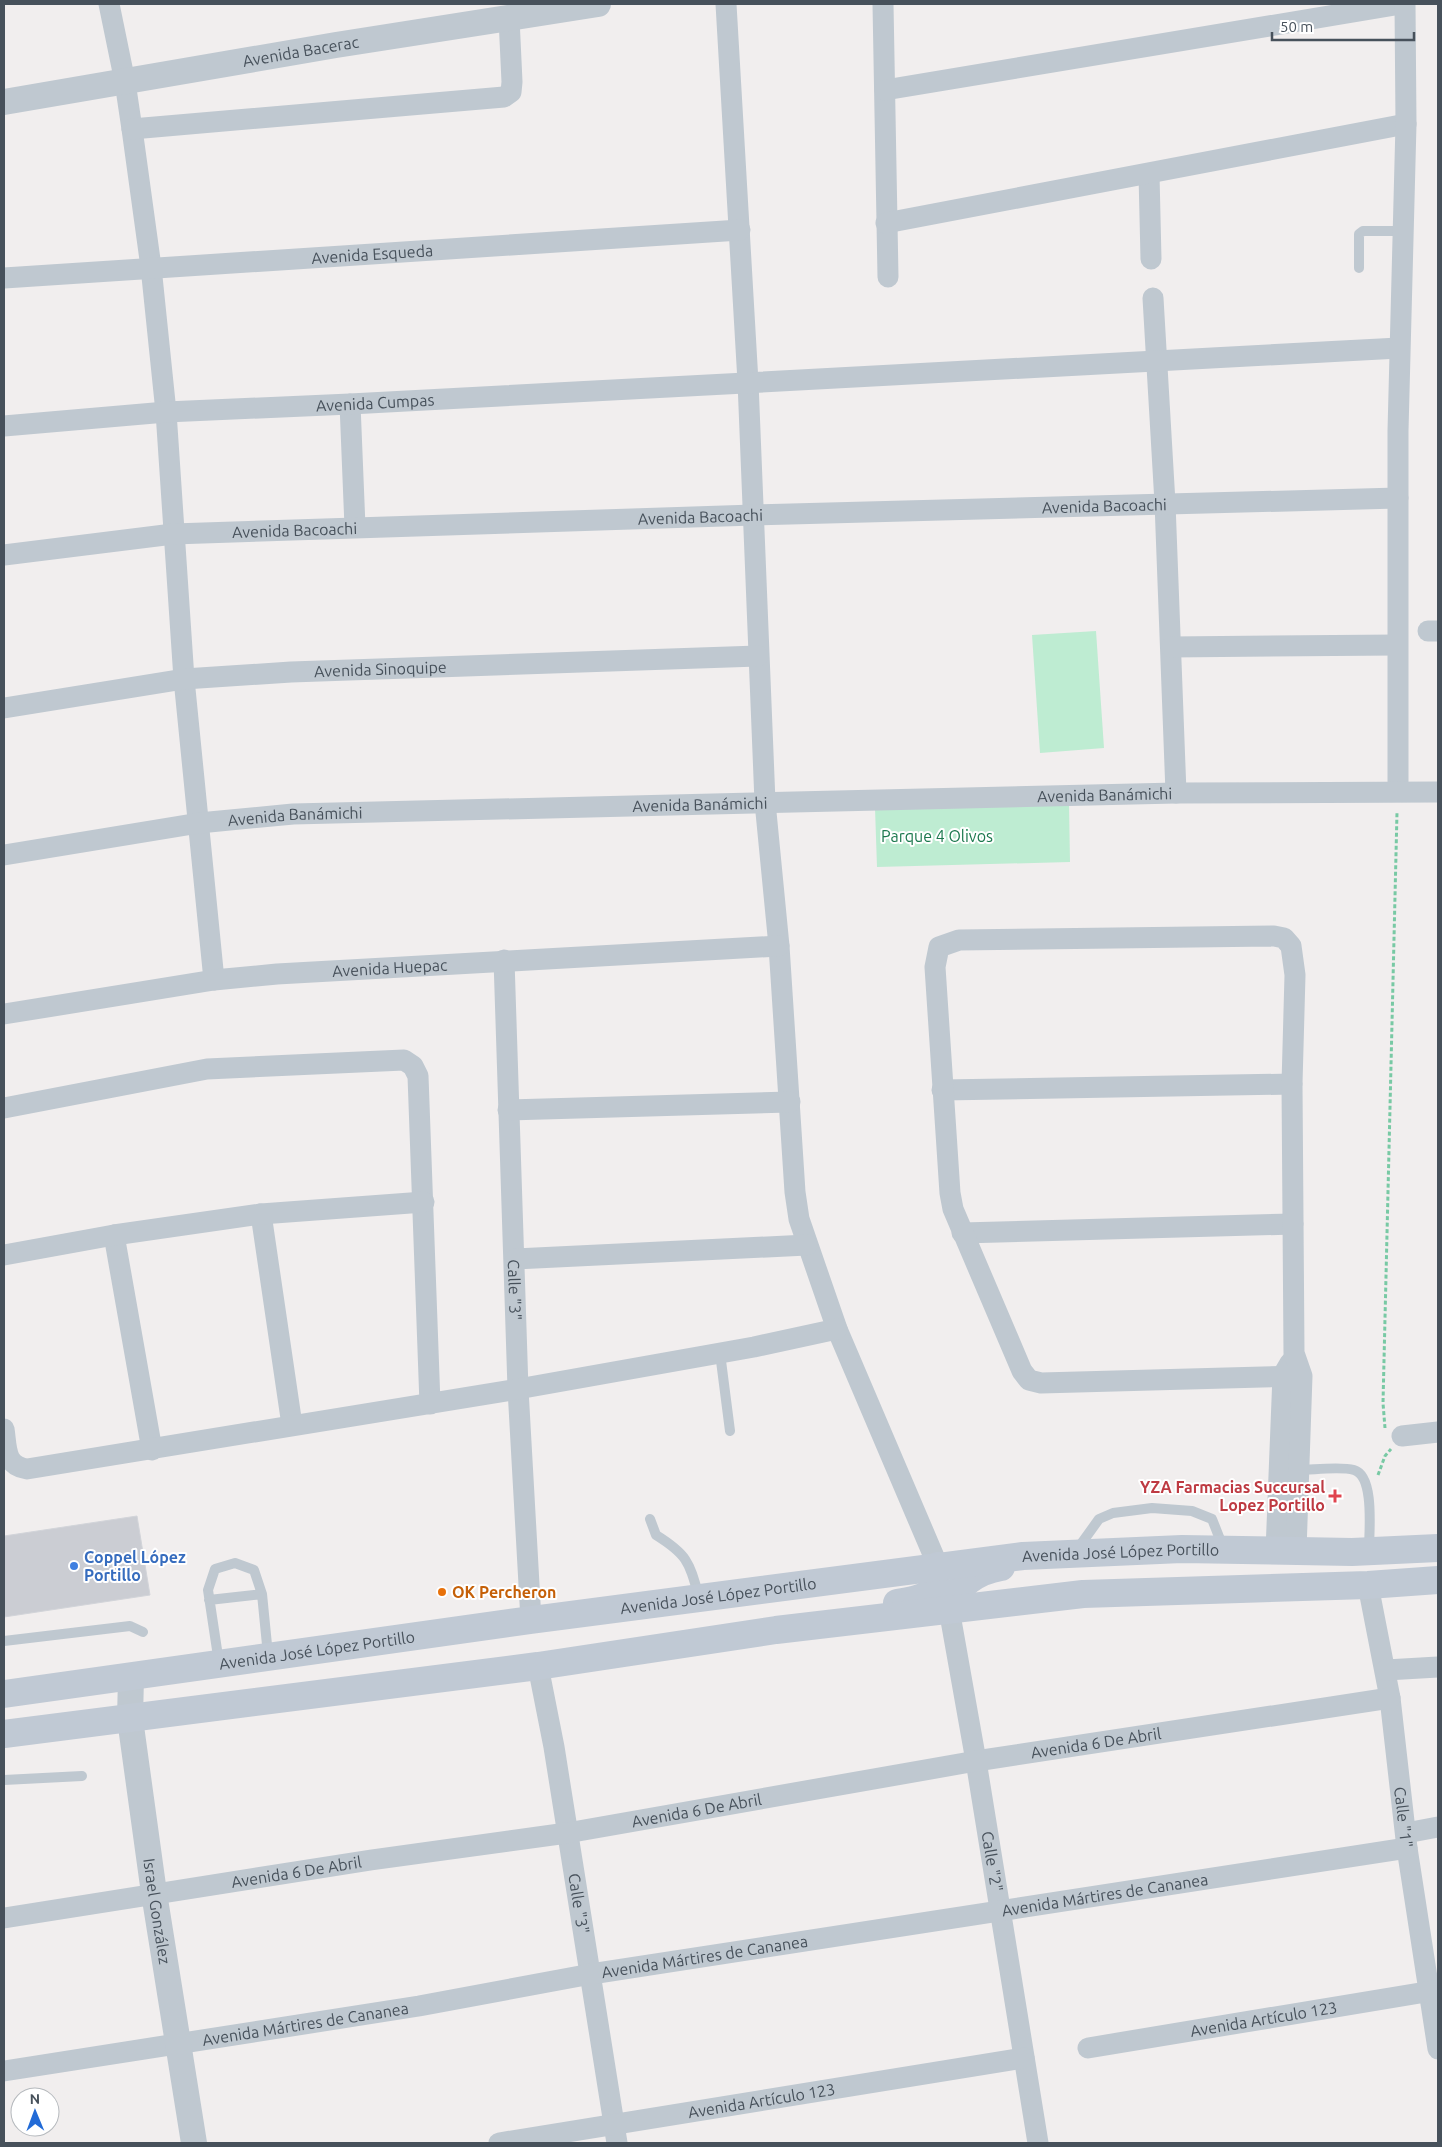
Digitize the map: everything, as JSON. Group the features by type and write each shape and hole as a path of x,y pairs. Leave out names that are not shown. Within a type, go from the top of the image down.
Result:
{"main road":[{"name":"Avenida José López Portillo","path":"4,1694 531,1620 1023,1556 1074,1554 1086,1551 1369,1551 1438,1548"},
{"path":"950,1609 960,1588 985,1570 1074,1554"},
{"path":"776,1630 829,1614 921,1599 933,1589 938,1566"},
{"path":"4,1734 538,1666 776,1630 1092,1593 1368,1586 1438,1580"}],"street":[{"path":"109,4 125,82 151,267 166,412 184,679 214,980"},
{"name":"Avenida Bacerac","path":"4,102 336,45 598,4"},
{"path":"726,4 748,382 765,802 779,946 790,1102 791,1156 795,1192 799,1219 837,1329 938,1566"},
{"path":"883,4 888,278"},
{"path":"885,90 1401,4"},
{"path":"1398,791 1399,348 1406,124 1405,4"},
{"path":"132,129 504,98 511,92 512,82 509,18"},
{"path":"886,223 1406,124"},
{"path":"1149,174 1151,259"},
{"name":"Avenida Esqueda","path":"4,278 740,230"},
{"path":"1153,298 1165,503 1176,793"},
{"name":"Avenida Cumpas","path":"4,426 166,412 350,404 1157,359 1399,348"},
{"path":"350,404 355,527"},
{"name":"Avenida Bacoachi","path":"4,555 173,534 754,515 1398,498"},
{"path":"1171,647 1397,645"},
{"name":"Avenida Sinoquipe","path":"4,708 184,679 342,669 758,656"},
{"name":"Avenida Banámichi","path":"4,855 199,823 293,814 1176,793 1438,792"},
{"path":"1286,1551 1294,1353 1292,1084 1295,975 1291,946 1284,938 1274,936 959,940 939,947 935,956 942,1090 950,1193 953,1209 1022,1371 1030,1380 1041,1383 1293,1375"},
{"name":"Avenida Huepac","path":"4,1014 214,980 504,960 779,946"},
{"name":"Calle \"3\"","path":"504,960 518,1390 531,1620"},
{"path":"4,1108 207,1069 404,1060 413,1066 418,1076 430,1404"},
{"path":"942,1090 1292,1084"},
{"path":"508,1110 790,1102"},
{"path":"4,1255 114,1235 261,1214 424,1202"},
{"path":"261,1214 292,1426"},
{"path":"962,1233 1293,1224"},
{"path":"114,1235 152,1450"},
{"path":"515,1259 807,1245"},
{"path":"4,1428 10,1460 16,1467 27,1469 518,1390 720,1353 837,1329"},
{"path":"1286,1551 1299,1470 1293,1375"},
{"path":"1394,1431 1438,1432"},
{"name":"Calle \"1\"","path":"1368,1586 1386,1670 1406,1840 1434,1991 1438,2049"},
{"name":"Calle \"2\"","path":"950,1609 1038,2143"},
{"name":"Calle \"3\"","path":"538,1666 554,1747 615,2134"},
{"path":"1386,1670 1438,1667"},
{"name":"Israel González","path":"130,1677 130,1719 154,1893 194,2143"},
{"name":"Avenida 6 De Abril","path":"4,1918 154,1893 567,1833 976,1761 1390,1698"},
{"name":"Avenida Mártires de Cananea","path":"4,2071 178,2042 419,2006 591,1974 1000,1911 1406,1840 1438,1827"},
{"name":"Avenida Artículo 123","path":"1088,2048 1434,1991"},
{"name":"Avenida Artículo 123","path":"499,2143 615,2134 1024,2058"}],"lane":[{"path":"1360,268 1359,234 1363,231 1402,231"},
{"path":"720,1353 730,1431"},
{"path":"1299,1470 1348,1469 1360,1473 1366,1482 1369,1495 1369,1551"},
{"path":"1074,1554 1099,1518 1113,1513 1152,1508 1192,1511 1212,1519 1224,1550"},
{"path":"650,1519 656,1535 671,1545 689,1563 699,1598"},
{"path":"219,1663 208,1590 216,1569 235,1563 254,1570 262,1594 268,1656"},
{"path":"209,1600 262,1594"},
{"path":"4,1641 130,1626 143,1632"},
{"path":"4,1780 82,1776"}],"path":[{"path":"1394,1431 1383,1403 1398,791"}],"green space":[{"path":"1096,631 1104,748 1040,753 1032,635"},
{"name":"Parque 4 Olivos","path":"1069,803 1070,862 877,867 875,808"}],"building":[{"name":"Coppel López Portillo","path":"137,1516 150,1595 4,1617 4,1536"}],"place":[{"name":"YZA Farmacias Succursal Lopez Portillo","path":"1335,1496"},
{"name":"Coppel López Portillo","path":"74,1566"},
{"name":"OK Percheron","path":"442,1592"}]}
